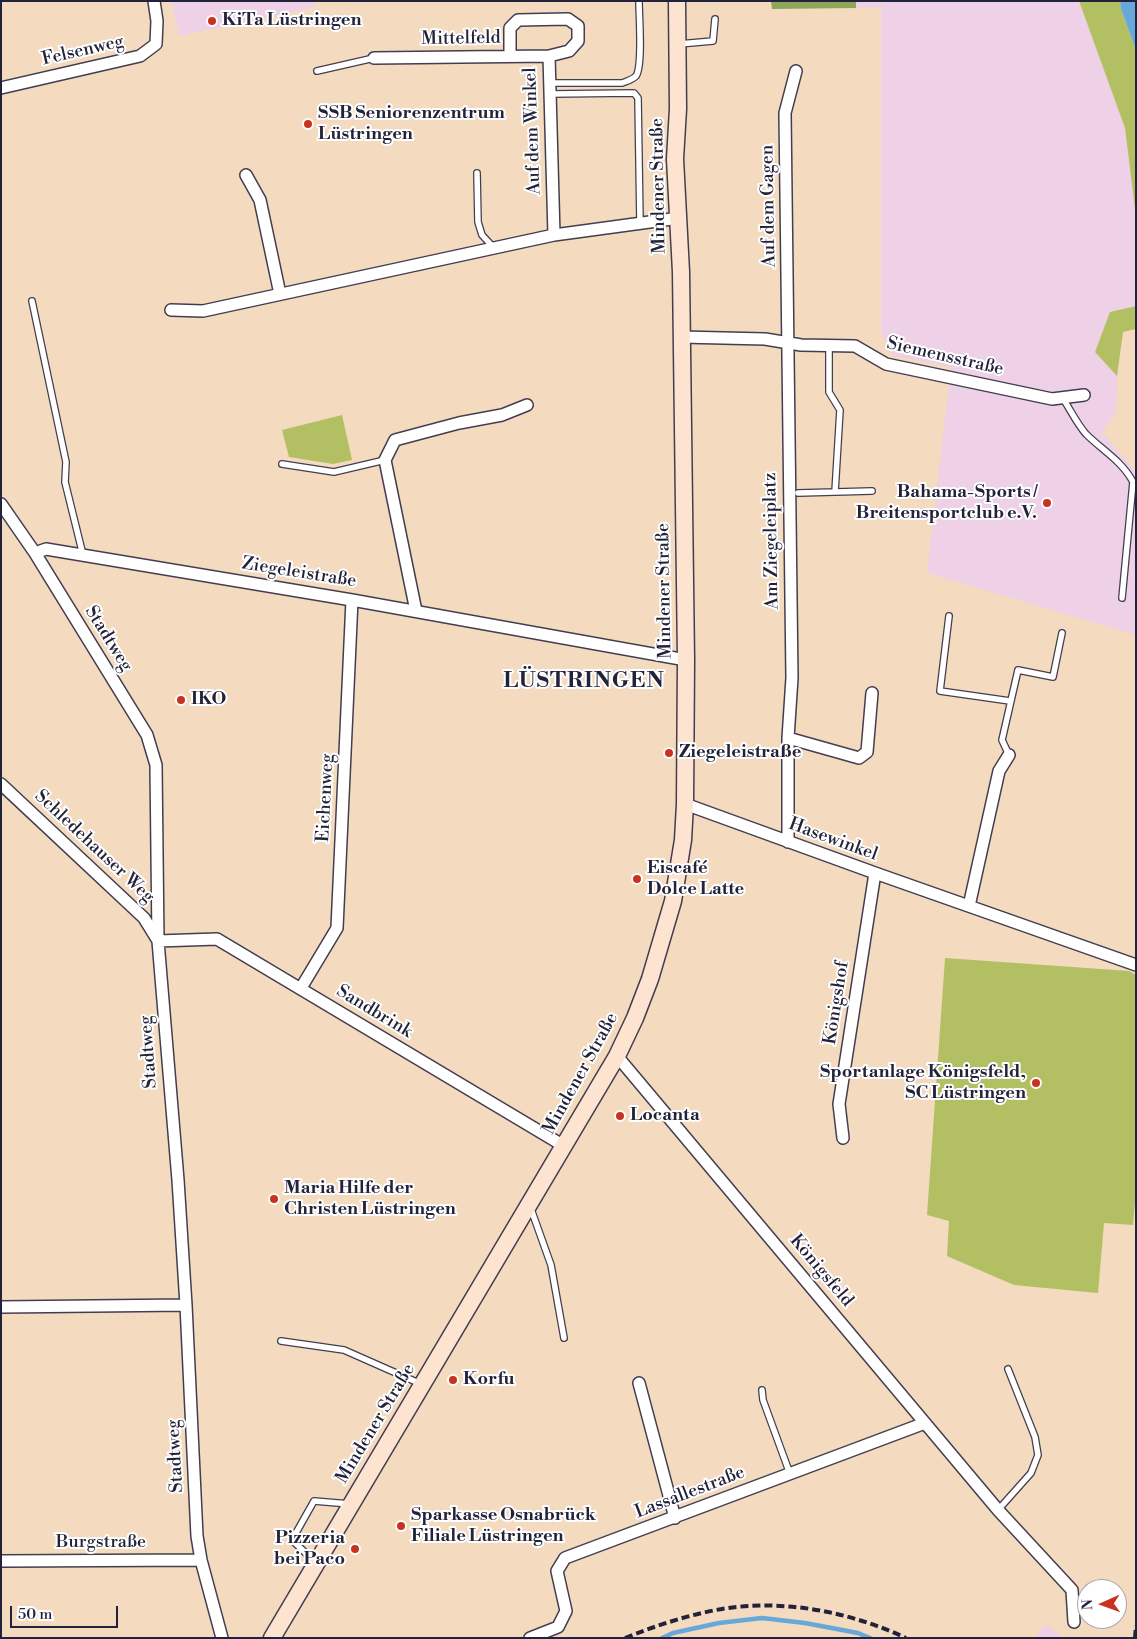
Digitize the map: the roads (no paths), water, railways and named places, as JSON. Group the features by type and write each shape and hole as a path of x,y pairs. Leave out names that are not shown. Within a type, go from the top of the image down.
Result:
{"main road":[{"name":"Mindener Straße","path":"272,1638 617,1056 635,1018 650,979 673,901 685,804 686,660 681,272 675,159 678,109 677,1"}],"street":[{"name":"Felsenweg","path":"1,88 140,56 156,44 157,21 154,1"},
{"name":"Auf dem Winkel","path":"510,56 510,28 518,20 568,19 578,26 578,41 569,51 549,56 554,235"},
{"name":"Mittelfeld","path":"374,58 549,56"},
{"name":"Auf dem Gagen","path":"787,342 785,113 796,70"},
{"path":"246,176 260,200 280,294"},
{"path":"171,310 203,311 554,235 678,218"},
{"name":"Siemensstraße","path":"681,337 765,339 801,345 854,346 886,364 1052,399 1084,395"},
{"name":"Am Ziegeleiplatz","path":"787,342 792,668 788,738 788,842"},
{"path":"416,611 385,460 395,440 459,423 502,415 527,405"},
{"name":"Stadtweg","path":"1,504 35,553 147,735 156,765 158,941 178,1180 197,1536 201,1560 222,1638"},
{"name":"Ziegeleistraße","path":"35,553 46,549 83,555 416,611 686,660"},
{"name":"Eichenweg","path":"301,988 337,928 352,600"},
{"path":"788,738 859,758 868,752 872,693"},
{"path":"969,906 999,770 1009,755"},
{"name":"Schledehauser Weg","path":"1,784 144,918 158,941"},
{"name":"Hasewinkel","path":"685,804 1136,965"},
{"name":"Königshof","path":"843,1138 839,1104 875,873"},
{"name":"Sandbrink","path":"158,941 217,939 564,1146"},
{"name":"Königsfeld","path":"617,1056 998,1510 1072,1590 1074,1622"},
{"path":"1,1307 186,1305"},
{"path":"639,1384 675,1518"},
{"name":"Lassallestraße","path":"530,1638 558,1627 566,1611 557,1571 565,1558 925,1423"},
{"name":"Burgstraße","path":"1,1561 201,1560"}],"lane":[{"path":"550,88 622,83 631,80 637,75 640,63 639,1"},
{"path":"677,44 714,41 715,19"},
{"path":"317,71 374,58"},
{"path":"550,88 634,93 638,98 640,223"},
{"path":"477,172 478,222 482,235 494,248"},
{"path":"32,301 66,462 65,482 83,555"},
{"path":"829,346 829,392 840,410 835,492"},
{"path":"1062,398 1086,433 1128,472 1133,482 1122,598"},
{"path":"282,464 334,472 385,460"},
{"path":"798,493 872,491"},
{"path":"949,616 940,691 1010,702"},
{"path":"1009,755 1002,740 1018,670 1053,677 1062,634"},
{"path":"529,1204 551,1266 564,1338"},
{"path":"281,1341 344,1350 422,1385"},
{"path":"998,1510 1031,1473 1038,1455 1035,1438 1008,1369"},
{"path":"762,1390 763,1400 790,1474"},
{"path":"316,1563 292,1540 314,1501 351,1505"}],"water":[{"path":"1120,1 1136,1 1136,50 1121,9"}],"waterway":[{"path":"662,1638 673,1633 719,1623 762,1618 805,1623 858,1633 870,1638"}],"railway":[{"path":"625,1638 704,1612 765,1606 789,1606 837,1614 906,1638"},
{"path":"1135,1638 1136,1626"}],"place":[{"name":"KiTa Lüstringen","path":"212,21"},
{"name":"SSB Seniorenzentrum Lüstringen","path":"308,124"},
{"name":"Bahama-Sports / Breitensportclub e.V.","path":"1047,503"},
{"name":"IKO","path":"181,700"},
{"name":"Ziegeleistraße","path":"669,753"},
{"name":"Eiscafé Dolce Latte","path":"637,879"},
{"name":"Sportanlage Königsfeld, SC Lüstringen","path":"1036,1083"},
{"name":"Locanta","path":"620,1116"},
{"name":"Maria Hilfe der Christen Lüstringen","path":"274,1199"},
{"name":"Korfu","path":"453,1380"},
{"name":"Sparkasse Osnabrück Filiale Lüstringen","path":"401,1526"},
{"name":"Pizzeria bei Paco","path":"355,1549"}],"district":[{"name":"LÜSTRINGEN","path":"584,682"}]}
